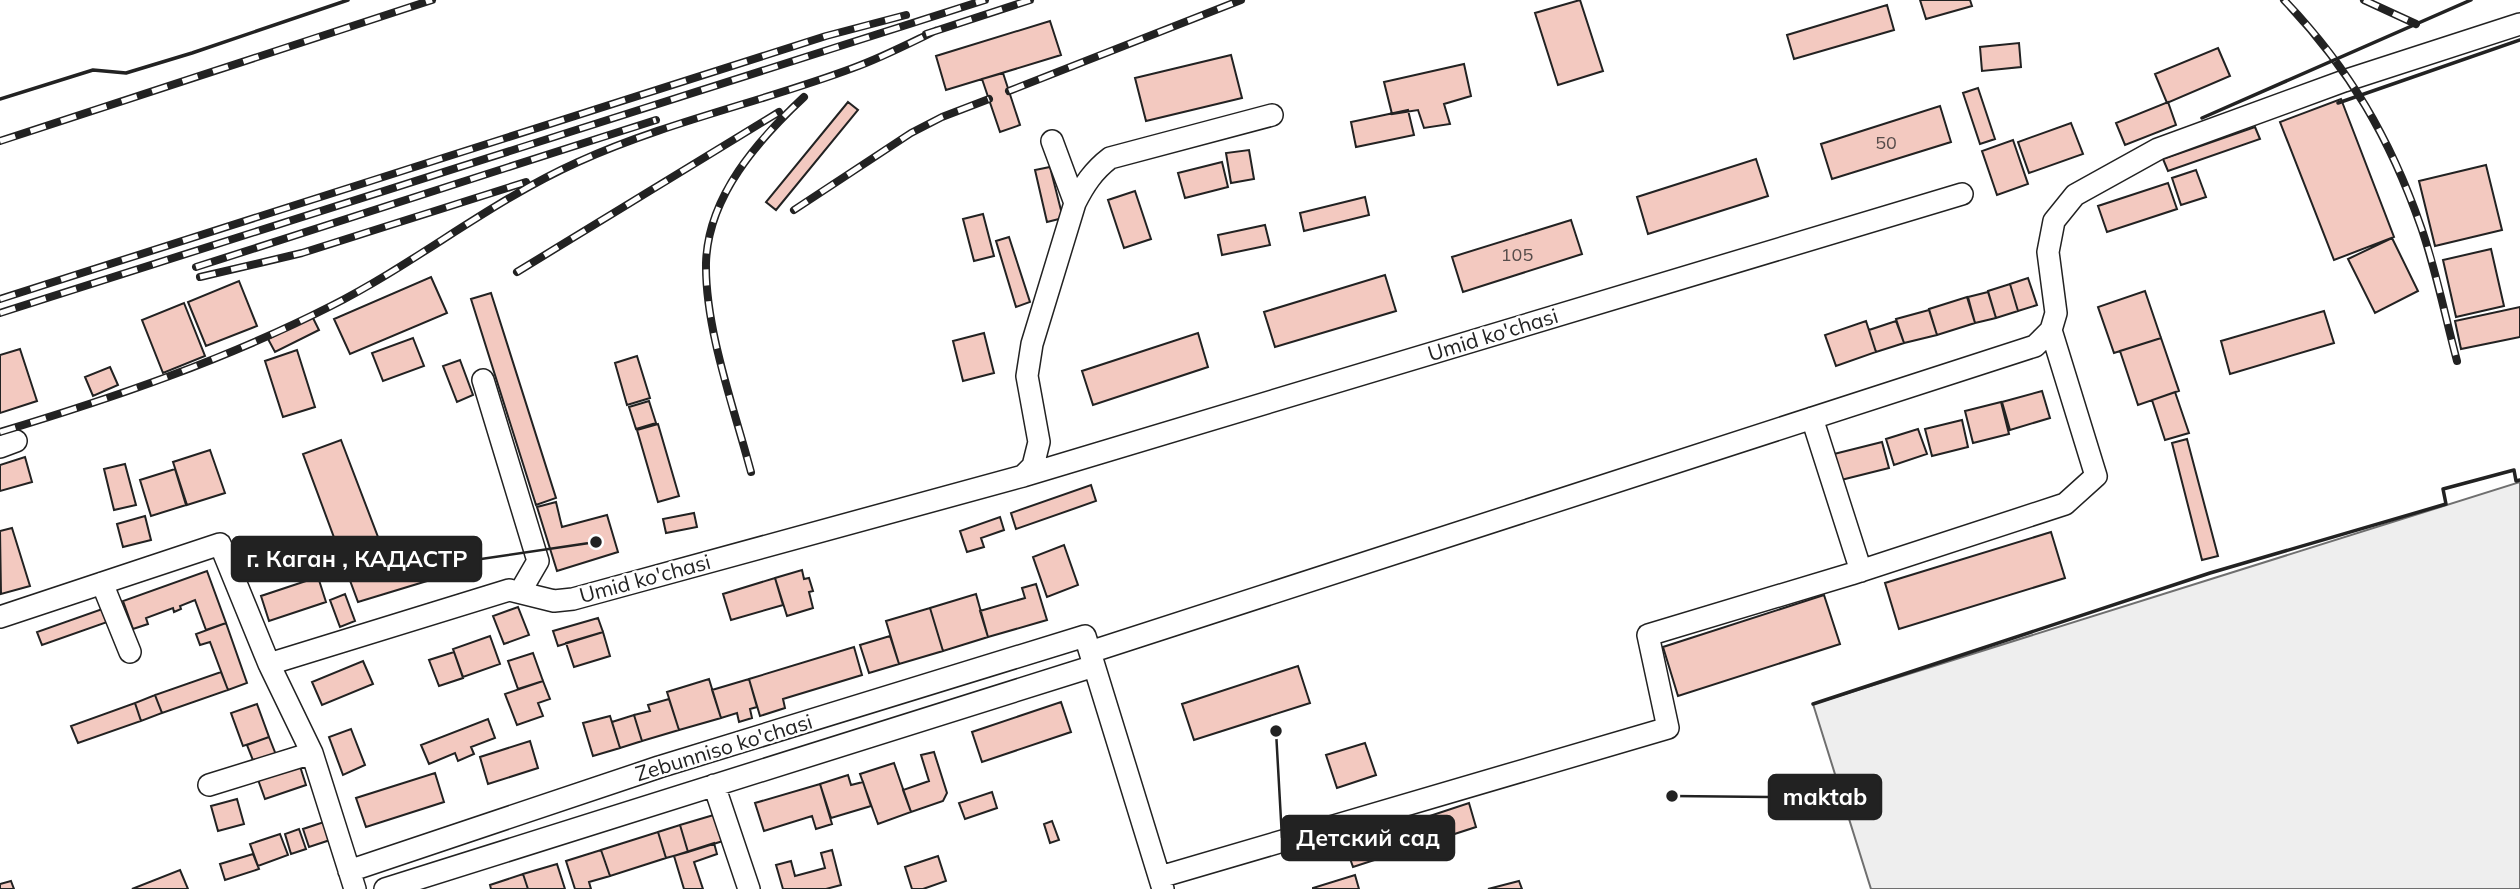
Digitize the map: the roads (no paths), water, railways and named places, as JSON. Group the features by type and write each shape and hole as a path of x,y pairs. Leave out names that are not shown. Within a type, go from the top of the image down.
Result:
{"street":[{"path":"2051,330 2096,476 2065,504 1861,571 1648,635 1668,728 1161,883 1092,659 2035,346 2051,330 2056,313 2048,252 2054,221 2075,195 2158,149 2344,81 2520,24"},
{"path":"1023,476 1033,466 1039,442 1027,376 1032,344 1075,203 1091,176 1110,158 1272,115"},
{"path":"1052,141 1075,203"},
{"name":"Umid ko'chasi","path":"269,664 509,590 554,601 573,599 1023,476 1962,194"},
{"path":"483,380 538,561 520,592"},
{"path":"1812,418 1861,571"},
{"path":"0,617 220,544 269,664 312,753 350,883"},
{"path":"102,583 130,652"},
{"name":"Zebunniso ko'chasi","path":"350,883 659,767 1085,636 1092,659 714,785 385,889"},
{"path":"209,785 312,753"},
{"path":"714,785 749,889"}],"railway":[{"path":"0,141 432,0"},
{"path":"0,313 985,0"},
{"path":"926,34 1030,0"},
{"path":"1009,91 1241,0"},
{"path":"2284,0 2348,78 2396,164 2426,243 2457,361"},
{"path":"2364,0 2416,24"},
{"path":"0,299 826,36 906,15"},
{"path":"0,432 168,376 291,326 362,289 484,213 578,162 645,135 853,68 935,31"},
{"path":"751,472 710,314 706,263 709,238 726,192 739,171 753,151 804,97"},
{"path":"794,210 911,133 942,117 989,99"},
{"path":"517,272 779,112"},
{"path":"196,267 656,120"},
{"path":"200,277 302,253 526,182"}],"place":[{"name":"г. Каган , КАДАСТР","path":"596,542"},
{"name":"Детский сад","path":"1276,731"},
{"name":"maktab","path":"1672,796"}]}
